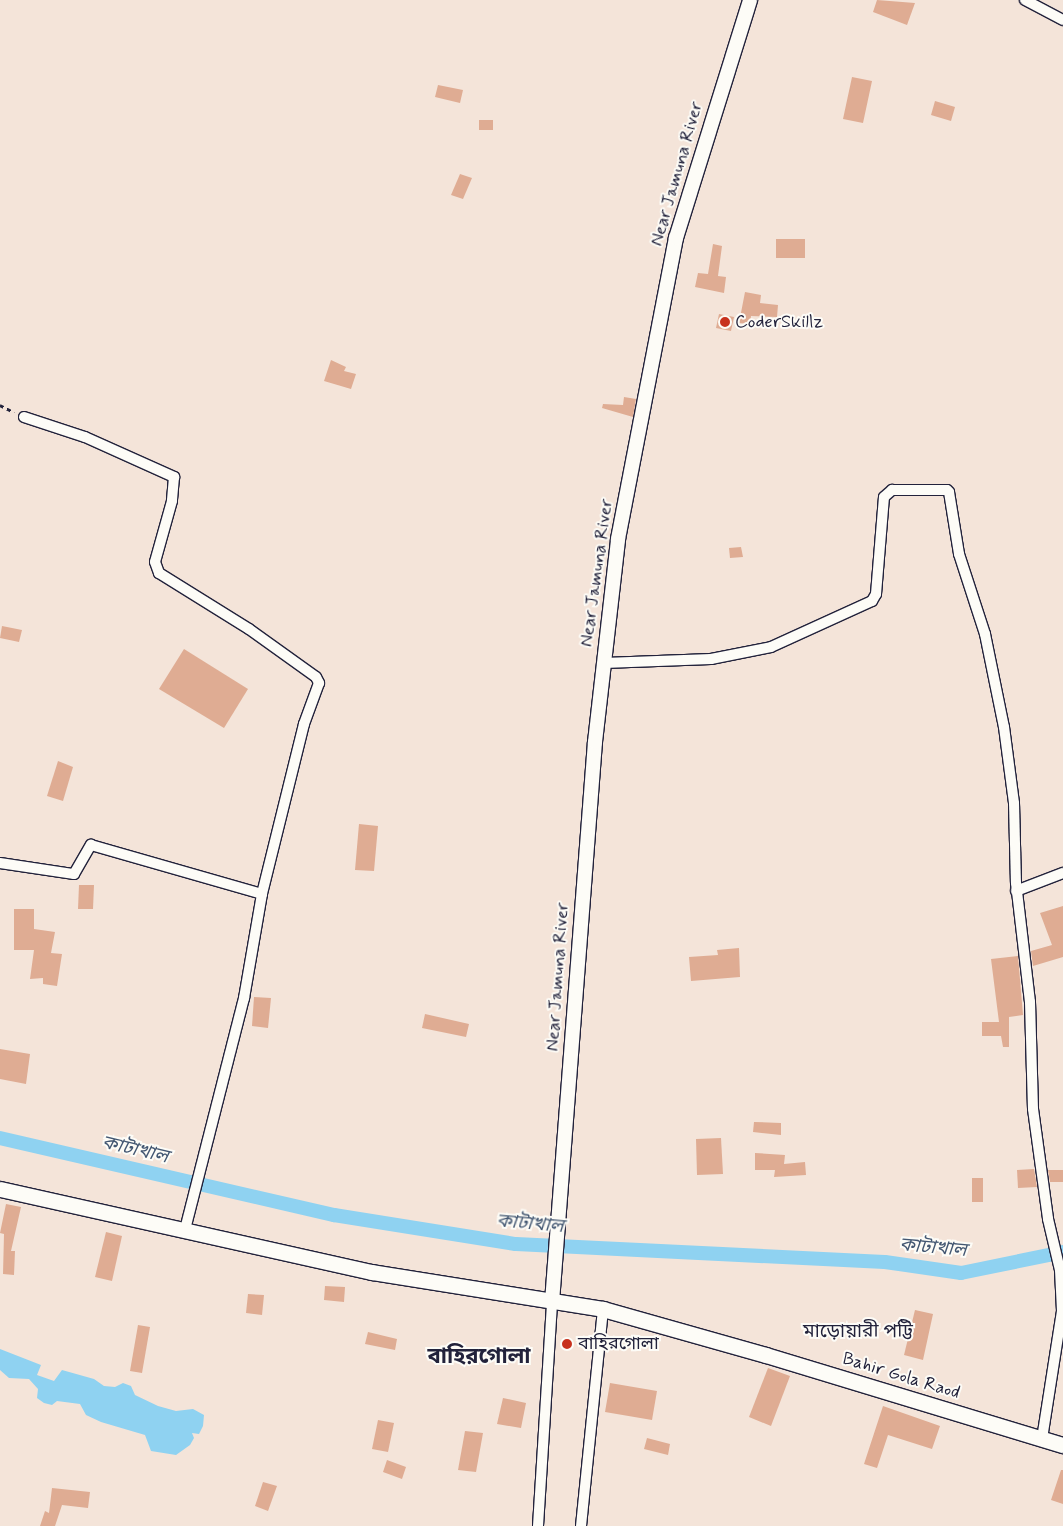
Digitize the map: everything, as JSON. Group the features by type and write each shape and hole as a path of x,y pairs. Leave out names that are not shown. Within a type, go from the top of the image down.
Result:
{"main road":[{"name":"Bahir Gola Raod","path":"0,1189 187,1222 372,1272 603,1310 766,1355 1063,1445"}],"street":[{"name":"Near Jamuna River","path":"552,1302 604,663 618,539 676,238 750,0"},
{"path":"1025,0 1063,20"},
{"path":"24,417 85,437 174,477 172,501 155,562 159,573 249,630 316,677 319,690 304,724 262,894 244,998 187,1222"},
{"path":"604,663 711,659 772,646 872,601 876,594 884,497 892,490 946,490 959,554 985,634 1004,728 1014,803 1016,891 1030,1002 1033,1109 1060,1270 1062,1311 1042,1438"},
{"path":"0,863 74,874 91,845 262,894"},
{"path":"1016,891 1063,873"},
{"path":"538,1526 552,1302"},
{"path":"581,1526 603,1310"}],"path":[{"path":"0,405 24,417"}],"water":[{"path":"0,1349 41,1365 37,1375 54,1381 62,1370 94,1379 104,1386 115,1387 123,1383 131,1386 135,1395 158,1406 176,1411 193,1409 204,1415 203,1426 199,1434 192,1433 194,1438 190,1445 176,1455 151,1451 145,1435 101,1422 86,1415 80,1404 57,1401 52,1405 44,1403 37,1398 38,1389 29,1379 9,1378 0,1370"}],"building":[{"path":"877,0 915,3 907,25 873,12"},
{"path":"852,77 872,81 863,123 843,119"},
{"path":"438,85 463,90 460,103 435,97"},
{"path":"935,101 955,107 951,121 931,115"},
{"path":"479,120 493,120 493,130 479,130"},
{"path":"460,174 472,178 463,199 451,195"},
{"path":"776,239 805,239 805,258 776,258"},
{"path":"713,244 722,246 718,276 726,277 724,293 695,287 698,273 708,274"},
{"path":"745,292 761,295 760,303 778,305 777,317 751,316 750,324 739,323"},
{"name":"CoderSkillz","path":"719,314 734,317 731,331 716,328"},
{"path":"331,360 346,367 344,371 356,374 351,389 324,381"},
{"path":"624,397 636,399 633,417 602,408 603,404 623,405"},
{"path":"741,547 743,557 730,558 729,548"},
{"path":"2,626 22,630 19,642 0,638"},
{"path":"184,649 248,689 224,728 159,689"},
{"path":"58,761 73,767 63,801 47,796"},
{"path":"359,824 378,826 374,871 355,870"},
{"path":"79,885 94,885 93,909 78,909"},
{"path":"1063,906 1063,957 1033,966 1031,951 1052,945 1040,913"},
{"path":"14,909 34,909 34,929 55,932 51,953 62,954 57,986 43,984 43,978 30,979 34,950 14,950"},
{"path":"739,948 740,977 691,981 689,957 718,955 717,950"},
{"path":"1018,956 1023,1015 1009,1017 1009,1047 1003,1047 1001,1036 982,1036 982,1022 999,1022 991,959"},
{"path":"254,997 271,998 268,1028 252,1026"},
{"path":"425,1014 469,1024 466,1037 422,1028"},
{"path":"0,1049 30,1054 26,1084 0,1079"},
{"path":"754,1122 781,1123 781,1135 753,1132"},
{"path":"721,1138 723,1174 697,1175 696,1139"},
{"path":"755,1153 785,1155 784,1164 805,1162 806,1175 774,1177 775,1170 755,1170"},
{"path":"1034,1169 1037,1187 1018,1188 1017,1170"},
{"path":"1048,1170 1063,1170 1063,1182 1050,1182"},
{"path":"972,1178 983,1178 983,1202 972,1202"},
{"path":"6,1204 21,1207 11,1251 15,1251 14,1275 3,1274 4,1234 0,1233"},
{"path":"106,1232 122,1236 112,1281 95,1277"},
{"path":"325,1286 345,1287 344,1302 324,1300"},
{"path":"248,1294 264,1295 262,1315 246,1313"},
{"path":"915,1310 933,1314 923,1360 904,1355"},
{"path":"138,1325 150,1327 142,1373 130,1371"},
{"path":"368,1332 397,1339 395,1350 365,1344"},
{"path":"768,1368 790,1376 771,1426 749,1417"},
{"path":"610,1383 657,1391 652,1420 605,1412"},
{"path":"503,1398 526,1403 521,1428 497,1424"},
{"path":"883,1406 940,1426 932,1449 888,1435 877,1468 864,1464"},
{"path":"378,1420 394,1423 388,1452 372,1449"},
{"path":"465,1431 483,1433 476,1472 458,1470"},
{"path":"647,1438 670,1444 668,1455 644,1449"},
{"path":"387,1460 406,1467 402,1479 383,1472"},
{"path":"1061,1470 1063,1470 1063,1504 1051,1500"},
{"path":"263,1482 277,1486 268,1511 255,1506"},
{"path":"52,1488 90,1492 88,1508 62,1505 55,1526 40,1526 45,1511 49,1513"}],"waterway":[{"name":"কাটাখাল","path":"0,1138 334,1215 516,1244 885,1262 961,1273 1063,1252"}],"place":[{"name":"CoderSkillz","path":"725,322"},
{"name":"বাহিরগোলা","path":"567,1344"}],"district":[{"name":"মাড়োয়ারী পট্টি","path":"858,1332"},
{"name":"বাহিরগোলা","path":"479,1358"}]}
